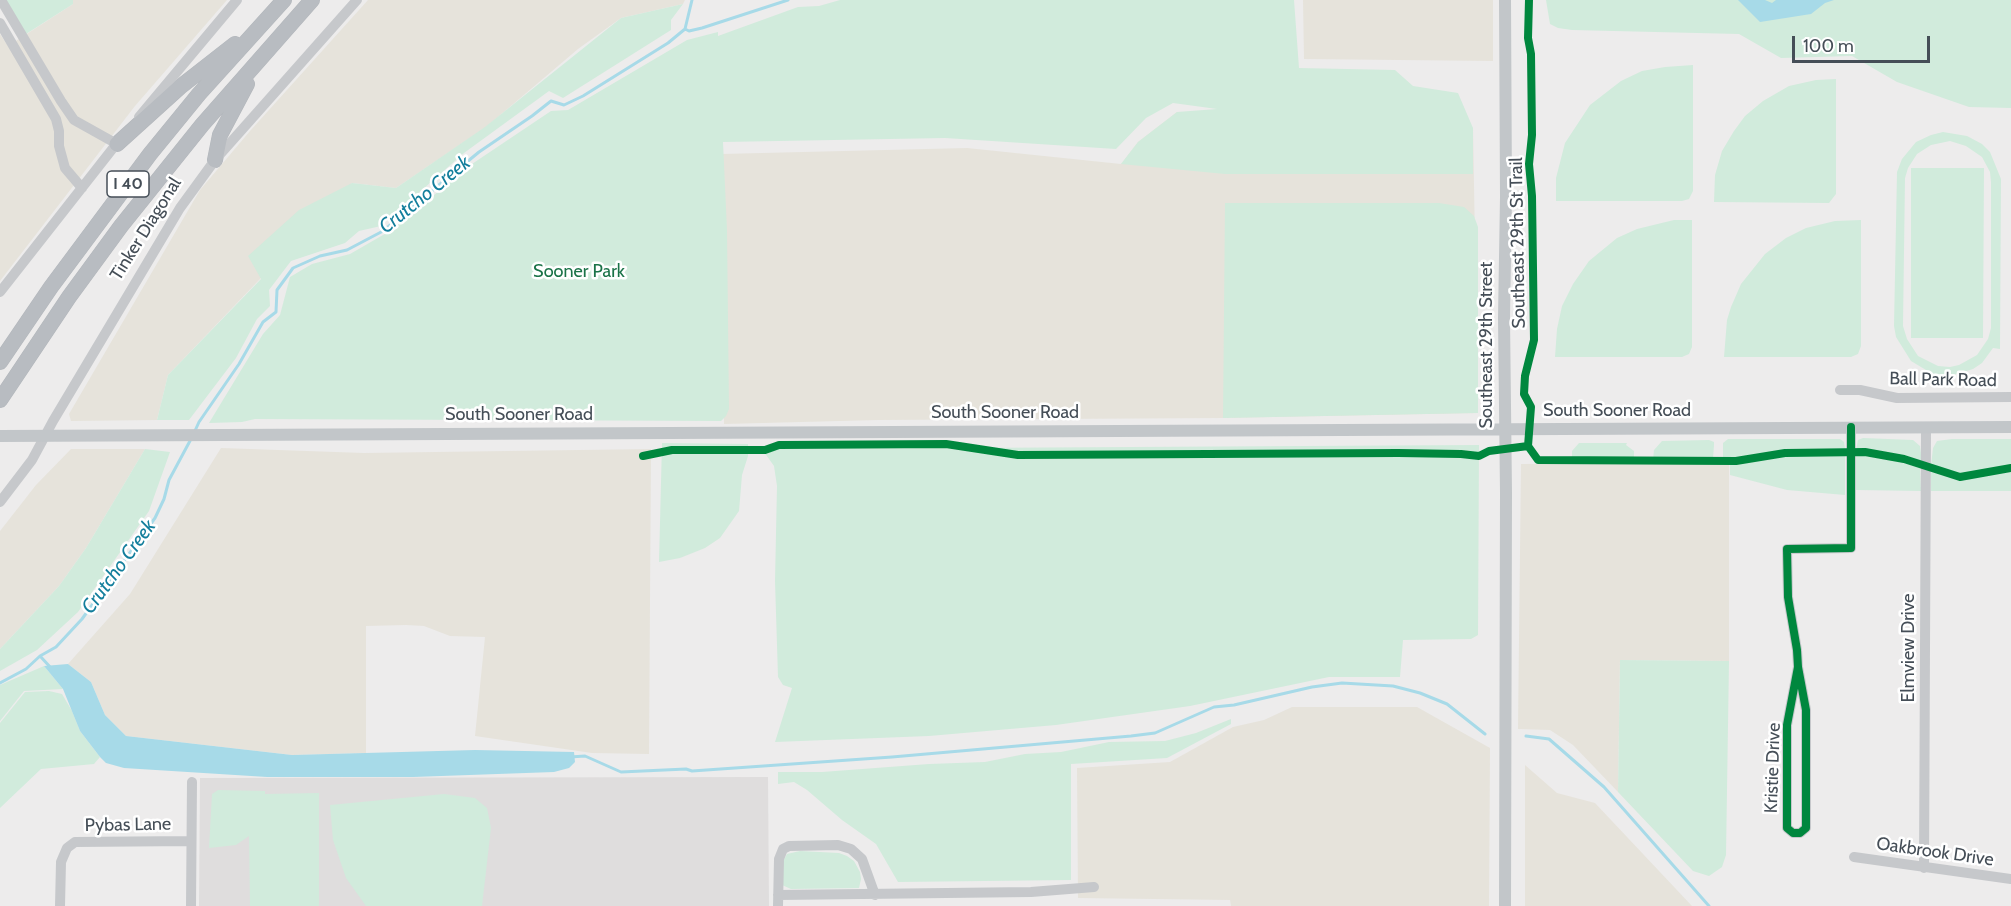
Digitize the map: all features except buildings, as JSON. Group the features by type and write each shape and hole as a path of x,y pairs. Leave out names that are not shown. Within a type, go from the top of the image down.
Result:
{"highway":[{"name":"Tinker Diagonal","path":"0,362 51,287 150,154 284,0"},
{"name":"Tinker Diagonal","path":"0,400 69,297 121,226 179,152 312,0"},
{"path":"117,144 180,87 270,16"},
{"path":"215,160 223,128 261,57"}],"main road":[{"name":"Southeast 29th Street","path":"1505,0 1505,906"},
{"name":"South Sooner Road","path":"0,436 2011,427"}],"street":[{"path":"1,0 74,120 117,144"},
{"path":"0,292 117,144 237,0"},
{"name":"Tinker Diagonal","path":"0,502 32,460 180,208 215,160 357,0"},
{"path":"0,23 56,119 59,146 65,168 82,188"},
{"name":"Ball Park Road","path":"1840,390 1860,390 1897,398 2011,397"},
{"name":"Elmview Drive","path":"1924,868 1926,427"},
{"name":"Kristie Drive","path":"1798,667 1788,725 1786,828 1792,833 1800,833 1806,828 1806,710 1788,597 1787,549 1851,548 1851,428"},
{"path":"191,906 192,782"},
{"name":"Pybas Lane","path":"60,906 61,862 67,848 80,841 191,841"},
{"path":"875,894 862,859 851,849 838,845 789,846 783,849 779,859 778,901 875,894 1031,892 1094,887"},
{"name":"Oakbrook Drive","path":"1854,857 2011,879"}],"shaded area":[{"path":"73,0 227,0 135,106 0,281 0,34 8,46 73,4"},
{"path":"368,0 685,0 683,4 621,18 578,49 485,128 396,188 352,183 168,375 157,420 71,421 69,414 200,190"},
{"path":"1303,0 1493,0 1493,61 1304,59"},
{"path":"1177,112 1473,128 1478,413 724,424 721,154 967,148 1121,164 1138,142"},
{"path":"221,448 364,453 651,449 649,754 592,753 475,736 485,637 450,636 424,626 406,625 366,626 366,753 292,755 126,736 105,715 91,682 68,664 130,594"},
{"path":"71,449 145,449 86,548 59,586 0,649 0,531 36,485"},
{"path":"1729,463 1729,661 1620,660 1618,792 1573,745 1550,730 1518,729 1521,464"},
{"path":"1292,707 1417,707 1490,748 1489,906 1231,906 1230,900 1078,898 1077,768 1170,762 1233,727 1264,720"},
{"path":"1525,765 1557,793 1595,803 1692,906 1525,906"},
{"path":"768,777 769,906 199,906 200,778"}],"green space":[{"path":"4,0 73,0 73,4 26,34"},
{"name":"Sooner Park","path":"840,0 1294,0 1299,68 1395,70 1413,86 1458,93 1473,128 1473,174 1225,174 1121,164 1138,142 1177,112 1217,109 1173,103 1146,118 1116,149 945,138 723,142 727,230 729,409 721,421 255,419 242,422 209,423 263,334 280,315 290,277 312,264 350,254 390,231 472,164 551,111 568,110 687,40 718,32 718,36 798,7 819,6"},
{"path":"1546,0 2011,0 2011,108 1969,107 1897,82 1852,56 1781,58 1739,34 1558,28 1550,24"},
{"path":"683,4 671,20 671,30 563,98 549,91 464,153 381,226 359,231 345,243 291,261 269,290 270,306 257,319 236,358 189,420 157,420 168,375 261,279 248,256 299,210 352,183 396,188 485,127 621,18"},
{"path":"1693,65 1693,191 1689,199 1682,201 1556,201 1556,178 1565,143 1590,105 1621,81 1642,71"},
{"path":"1836,79 1836,194 1829,203 1714,202 1715,175 1722,151 1745,116 1763,101 1789,86 1816,80"},
{"path":"1943,132 1967,136 1982,144 1990,152 2001,179 2000,349 1993,348 1982,363 1973,369 1954,375 1931,373 1911,361 1896,337 1894,326 1897,172 1902,159 1916,142","holes":["1950,141 1966,146 1982,157 1990,172 1991,328 1988,339 1977,355 1959,365 1938,366 1918,356 1907,339 1903,326 1905,178 1917,154 1931,145"]},
{"path":"1911,168 1984,168 1983,338 1911,338"},
{"path":"1225,203 1439,203 1464,207 1474,216 1478,227 1478,413 1223,418"},
{"path":"1674,220 1692,220 1692,347 1689,354 1682,357 1555,357 1557,329 1562,306 1573,284 1589,261 1617,238 1637,229"},
{"path":"1861,220 1861,346 1858,354 1851,357 1724,357 1727,320 1731,307 1741,284 1765,254 1786,238 1806,228 1835,221"},
{"path":"1863,438 1913,440 1920,446 1922,462 1887,453 1856,450 1858,440"},
{"path":"1728,439 1840,439 1844,442 1845,449 1786,451 1739,459 1723,459 1723,443"},
{"path":"2011,439 2011,466 1957,474 1931,466 1933,448 1937,441"},
{"path":"1709,440 1714,442 1713,459 1653,460 1654,450 1662,441"},
{"path":"662,443 748,444 748,456 742,475 739,511 720,538 705,548 680,558 659,562"},
{"path":"1579,443 1627,443 1626,445 1634,451 1634,460 1572,459 1572,451"},
{"path":"1479,445 1478,635 1471,639 1403,640 1400,677 1329,677 1190,706 1056,725 929,736 775,742 792,688 783,685 778,677 775,581 777,486 774,466 764,452 764,446 957,448"},
{"path":"145,449 170,452 149,511 78,612 37,650 0,671 0,649 59,586 86,548"},
{"path":"1856,455 1893,460 1920,468 1921,491 1856,490"},
{"path":"1782,456 1845,456 1845,495 1787,490 1730,475 1730,464"},
{"path":"2011,470 2011,491 1931,491 1931,472 1955,478 1971,478"},
{"path":"1620,660 1729,661 1726,855 1722,867 1709,876 1693,871 1618,792"},
{"path":"44,666 63,689 24,691 0,721 0,685"},
{"path":"49,691 62,694 80,731 100,757 94,764 41,769 0,808 0,723 25,692"},
{"path":"1231,719 1231,724 1167,758 1071,764 1071,880 898,882 876,844 794,782 778,784 778,772 822,772 985,762 1025,754 1061,752 1109,742 1165,741 1196,733"},
{"path":"218,790 265,791 265,794 319,793 319,906 250,906 249,836 236,845 209,848 212,794"},
{"path":"444,794 475,798 487,808 491,828 482,906 366,906 346,878 333,840 330,805"},
{"path":"800,851 839,853 847,856 854,861 860,872 859,888 791,889 782,885 782,863 787,854"}],"water":[{"path":"1738,0 1765,0 1772,3 1776,0 1834,0 1825,3 1811,14 1760,22"},
{"path":"68,664 91,682 105,715 126,736 292,755 475,750 574,752 575,762 569,768 554,772 413,777 267,777 124,768 106,763 100,757 80,731 63,689 44,666"}],"waterway":[{"path":"685,29 692,0"},
{"name":"Crutcho Creek","path":"194,433 263,322 276,312 277,290 293,268 320,256 347,250 383,231 479,152 551,101 564,105 583,96 668,43 685,29 689,31 702,28 788,0"},
{"name":"Crutcho Creek","path":"0,683 26,669 40,656 56,647 82,619 155,518 164,499 169,480 191,439"},
{"path":"40,656 51,668"},
{"path":"570,757 585,756 621,772 686,769 692,771 892,757 1131,736 1155,733 1214,707 1342,683 1393,686 1420,693 1447,704 1485,734"},
{"path":"1526,736 1549,739 1604,787 1709,906"}],"cycle path":[{"name":"Southeast 29th St Trail","path":"1528,446 1531,407 1524,394 1525,376 1534,340 1532,196 1529,164 1532,135 1531,54 1528,38 1529,0"},
{"path":"1798,667 1806,710 1806,828 1800,833 1793,833 1787,828 1787,725 1798,667 1788,597 1787,549 1851,548 1851,427"},
{"path":"643,456 672,450 765,450 779,445 946,444 1018,455 1398,453 1479,456 1489,451 1528,446 1538,460 1736,461 1785,453 1865,452 1904,459 1960,477 2011,468"}]}
